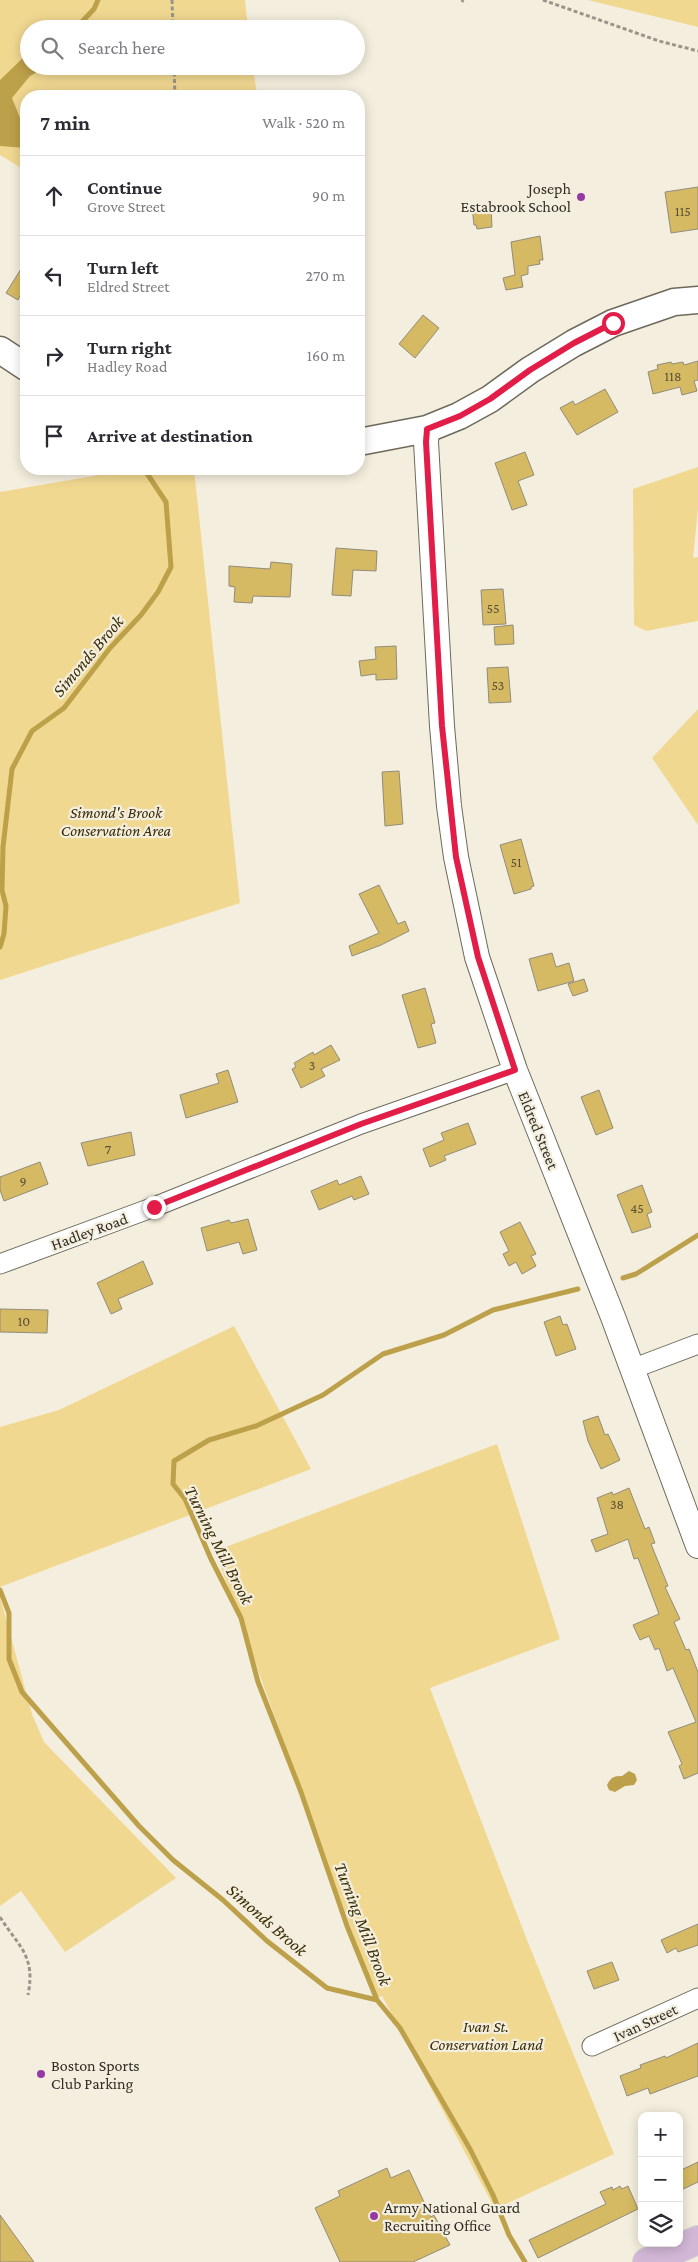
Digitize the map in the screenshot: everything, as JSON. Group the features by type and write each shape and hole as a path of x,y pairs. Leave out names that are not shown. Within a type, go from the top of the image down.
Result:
{"main road":[{"path":"365,441 427,429 460,416 490,399 530,370 574,343 613,323 674,302 698,300"},
{"path":"0,350 20,363"},
{"path":"647,2262 698,2240"}],"street":[{"name":"Eldred Street","path":"427,429 426,442 442,726 454,849 478,957 515,1070 632,1368 698,1546"},
{"name":"Hadley Road","path":"0,1264 154,1207 361,1124 515,1070"},
{"path":"632,1368 698,1344"},
{"name":"Ivan Street","path":"592,2046 698,1998"}],"path":[{"path":"172,0 173,20"},
{"path":"543,0 659,41 698,52"},
{"path":"174,75 175,90"},
{"path":"0,1917 9,1932 23,1947 29,1966 28,1995"}],"green space":[{"path":"0,0 245,0 247,20 20,20 20,75 254,75 256,90 20,90 20,167 0,155"},
{"path":"588,0 698,0 698,27"},
{"path":"698,467 698,509 693,558 698,557 698,621 646,631 634,625 633,489"},
{"name":"Simond's Brook Conservation Area","path":"99,475 195,475 240,903 0,980 0,492"},
{"path":"698,709 698,825 652,758"},
{"path":"234,1326 311,1469 0,1587 0,1427 59,1410"},
{"name":"Ivan St. Conservation Land","path":"497,1444 560,1639 430,1688 527,1940 614,2154 495,2209 382,1996 376,1998 215,1551"},
{"path":"0,1597 32,1714 44,1742 176,1878 65,1952 21,1891 0,1906"}],"shaded area":[{"path":"20,61 20,75 32,75 12,98 20,118 20,148 0,146 0,80"},
{"path":"629,1771 635,1774 637,1780 634,1785 625,1786 615,1792 609,1790 607,1785 611,1779 622,1776"}],"building":[{"path":"698,187 698,229 671,233 665,192"},
{"path":"491,206 492,227 477,229 476,225 474,225 472,207"},
{"path":"540,236 543,260 539,260 540,264 528,266 528,274 521,276 523,287 506,290 503,278 515,275 511,242"},
{"path":"20,271 20,296 18,300 6,293"},
{"path":"423,315 439,328 415,358 399,344"},
{"path":"698,361 698,380 694,381 697,391 682,395 680,387 653,394 648,372 658,369 657,365 683,362 684,365"},
{"path":"605,389 618,412 577,435 560,408 573,401 575,405"},
{"path":"525,452 534,475 518,481 527,505 512,510 495,463"},
{"path":"336,548 377,551 376,571 353,570 351,596 332,595"},
{"path":"271,562 292,564 290,597 253,596 252,603 234,602 235,587 229,586 229,566 270,569"},
{"path":"503,589 506,624 483,625 481,590"},
{"path":"513,625 514,644 495,645 494,627"},
{"path":"396,646 397,679 376,680 376,674 361,676 359,661 376,659 375,647"},
{"path":"508,667 511,702 489,703 487,668"},
{"path":"399,771 403,824 385,826 382,772"},
{"path":"521,839 534,886 531,889 514,894 500,845"},
{"path":"379,885 398,924 405,921 409,931 381,945 352,956 349,946 379,933 359,894"},
{"path":"552,953 556,967 569,963 574,981 538,991 529,959"},
{"path":"584,979 588,991 573,996 568,984"},
{"path":"425,988 435,1023 431,1024 436,1043 418,1048 402,995"},
{"path":"331,1045 340,1060 321,1069 325,1076 301,1088 292,1069 296,1067 294,1063 313,1052 314,1055"},
{"path":"228,1070 238,1102 186,1118 180,1095 219,1083 216,1074"},
{"path":"599,1090 613,1128 596,1135 581,1097"},
{"path":"468,1123 476,1144 444,1156 446,1160 430,1167 423,1149 444,1140 441,1133"},
{"path":"131,1132 135,1155 88,1166 81,1143"},
{"path":"40,1162 48,1184 4,1201 0,1190 0,1177"},
{"path":"361,1176 369,1194 354,1200 352,1196 319,1210 311,1191 337,1180 339,1185"},
{"path":"642,1185 652,1212 647,1214 651,1227 632,1233 617,1195"},
{"path":"248,1219 257,1250 243,1254 239,1242 207,1251 201,1228 229,1220 231,1223"},
{"path":"520,1222 536,1254 531,1256 536,1266 522,1274 516,1262 509,1266 503,1254 509,1251 500,1232"},
{"path":"143,1261 153,1284 118,1299 122,1309 111,1314 97,1283"},
{"path":"0,1309 48,1310 47,1333 0,1332"},
{"path":"560,1316 563,1325 567,1324 576,1349 556,1356 544,1322"},
{"path":"598,1416 605,1435 608,1434 620,1460 601,1469 588,1441 583,1421"},
{"path":"629,1488 645,1529 649,1527 655,1543 651,1544 668,1586 665,1587 680,1619 674,1622 686,1650 689,1649 698,1672 698,1773 684,1779 679,1766 682,1764 668,1732 696,1722 673,1668 667,1671 659,1648 655,1650 649,1636 640,1640 633,1625 659,1614 638,1558 634,1559 628,1539 596,1552 591,1540 608,1534 597,1498 612,1492 613,1495"},
{"path":"698,1924 698,1945 678,1952 676,1948 667,1953 661,1940"},
{"path":"612,1962 619,1980 594,1989 587,1971"},
{"path":"698,2043 698,2076 650,2094 648,2088 627,2096 620,2076 641,2068 640,2065 665,2056 666,2058"},
{"path":"698,2162 698,2182 683,2189 683,2169"},
{"name":"Army National Guard Recruiting Office","path":"387,2168 391,2178 409,2170 431,2217 434,2215 450,2245 413,2262 340,2262 315,2208 340,2196 338,2191"},
{"path":"620,2186 622,2189 628,2186 638,2209 538,2258 529,2240 606,2204 600,2192 612,2187 613,2190"},
{"path":"0,2215 34,2262 0,2262"}],"waterway":[{"name":"Simonds Brook","path":"84,20 94,9 98,0"},
{"name":"Simonds Brook","path":"0,947 4,934 6,906 2,890 3,847 12,769 32,731 64,708 110,648 141,615 158,592 171,567 166,502 148,475"},
{"name":"Turning Mill Brook","path":"623,1278 636,1274 698,1235"},
{"name":"Turning Mill Brook","path":"377,2000 347,1926 301,1792 258,1682 241,1618 211,1559 185,1499 173,1484 174,1461 209,1440 256,1426 323,1395 383,1354 444,1335 493,1310 578,1289"},
{"name":"Simonds Brook","path":"0,1590 9,1613 9,1659 22,1692 139,1826 173,1860 223,1900 267,1941 327,1988 377,2000 400,2028 470,2149 493,2195 509,2235 525,2262"}],"place":[{"name":"Joseph Estabrook School","path":"581,197"},
{"name":"Boston Sports Club Parking","path":"41,2074"},
{"name":"Army National Guard Recruiting Office","path":"374,2216"}],"route":[{"path":"154,1207 361,1124 515,1070 493,1008 478,957 466,911 456,857 449,806 442,726 426,442 427,429 460,416 490,399 530,370 574,343 613,323"}]}
